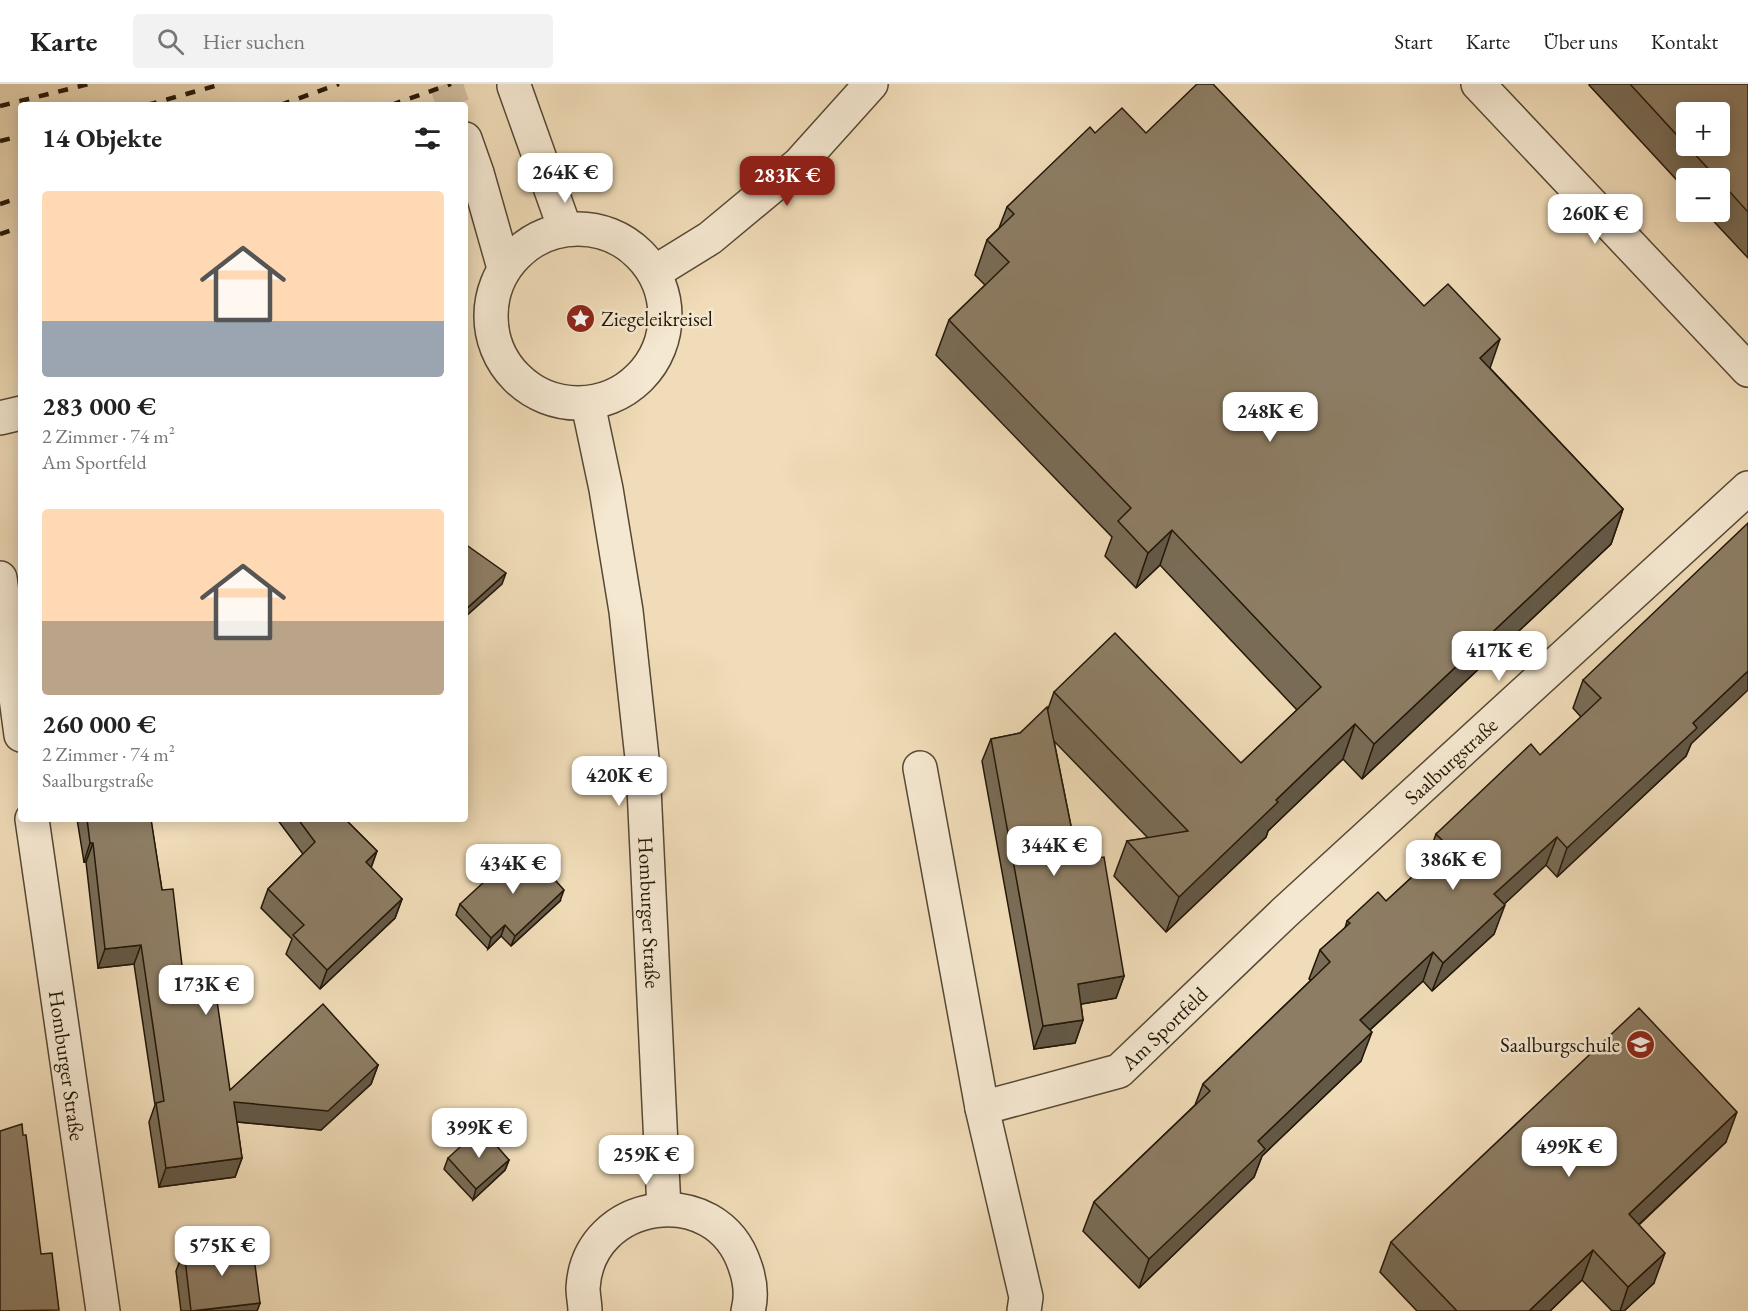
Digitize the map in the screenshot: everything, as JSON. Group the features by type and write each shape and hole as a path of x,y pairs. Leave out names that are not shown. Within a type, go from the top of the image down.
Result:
{"street":[{"path":"655,272 710,238 800,164 870,84"},
{"path":"1478,84 1748,370"},
{"path":"514,86 565,229"},
{"path":"468,148 504,268"},
{"path":"565,229 600,231 632,246 655,272 665,306 663,340 647,371 621,394 588,404 560,402 534,393 513,376 478,327 504,268 521,250 541,236 565,229"},
{"name":"Homburger Straße","path":"588,404 606,489 626,611 643,767 664,1209"},
{"path":"0,418 18,414"},
{"name":"Saalburgstraße","path":"1284,913 1748,488"},
{"path":"0,578 18,713"},
{"path":"920,768 982,1108 1026,1297 1024,1311"},
{"name":"Homburger Straße","path":"32,822 103,1311"},
{"name":"Am Sportfeld","path":"982,1108 1119,1071 1284,913"},
{"path":"585,1311 583,1288 588,1263 600,1242 617,1224 639,1213 664,1209 688,1211 703,1217 729,1236 742,1256 757,1309"}],"building":[{"path":"1197,84 1213,84 1424,306 1448,284 1500,339 1480,358 1623,509 1374,744 1355,724 1179,897 1127,841 1188,831 1054,692 1115,633 1241,763 1321,687 1172,530 1148,553 1118,521 1131,508 949,320 1009,262 987,240 1014,214 1007,207 1090,127 1095,133 1122,108 1146,133"},
{"path":"1630,84 1748,84 1748,212 1730,192 1730,168 1708,168 1696,156 1730,156 1730,102 1676,102 1676,134"},
{"path":"1748,523 1748,671 1693,723 1697,728 1567,848 1557,837 1494,894 1505,905 1443,963 1433,952 1360,1020 1372,1032 1258,1141 1265,1149 1149,1259 1094,1202 1210,1091 1203,1084 1330,962 1320,950 1350,923 1347,921 1378,892 1386,901 1447,845 1436,834 1531,744 1540,755 1601,698 1583,680"},
{"path":"468,546 506,573 468,607"},
{"path":"1047,707 1078,861 1104,857 1124,976 1078,984 1083,1020 1043,1026 991,739 1020,733"},
{"path":"87,822 151,822 162,890 173,889 185,991 215,987 230,1090 323,1004 378,1065 328,1111 234,1102 242,1158 166,1168 156,1103 164,1101 141,945 105,949 93,843 90,843"},
{"path":"300,822 348,822 377,851 366,862 402,899 327,970 293,935 304,925 268,889 315,842"},
{"path":"524,845 564,890 515,936 505,925 491,938 460,904"},
{"path":"1639,1008 1737,1112 1629,1214 1665,1253 1628,1287 1593,1250 1529,1311 1457,1311 1391,1242"},
{"path":"22,1124 23,1135 26,1135 41,1254 52,1253 59,1310 0,1311 0,1131"},
{"path":"481,1128 509,1160 476,1189 448,1158"},
{"path":"252,1242 260,1303 191,1311 184,1250"}],"tunnel":[{"path":"446,84 452,102"}],"railway":[{"path":"0,106 89,84"},
{"path":"158,102 222,84"},
{"path":"288,102 339,84"},
{"path":"400,102 451,84"},
{"path":"0,141 18,137"},
{"path":"0,204 18,198"},
{"path":"0,234 18,228"}],"place":[{"name":"Ziegeleikreisel","path":"580,318"},
{"name":"Saalburgschule","path":"1641,1044"}]}
